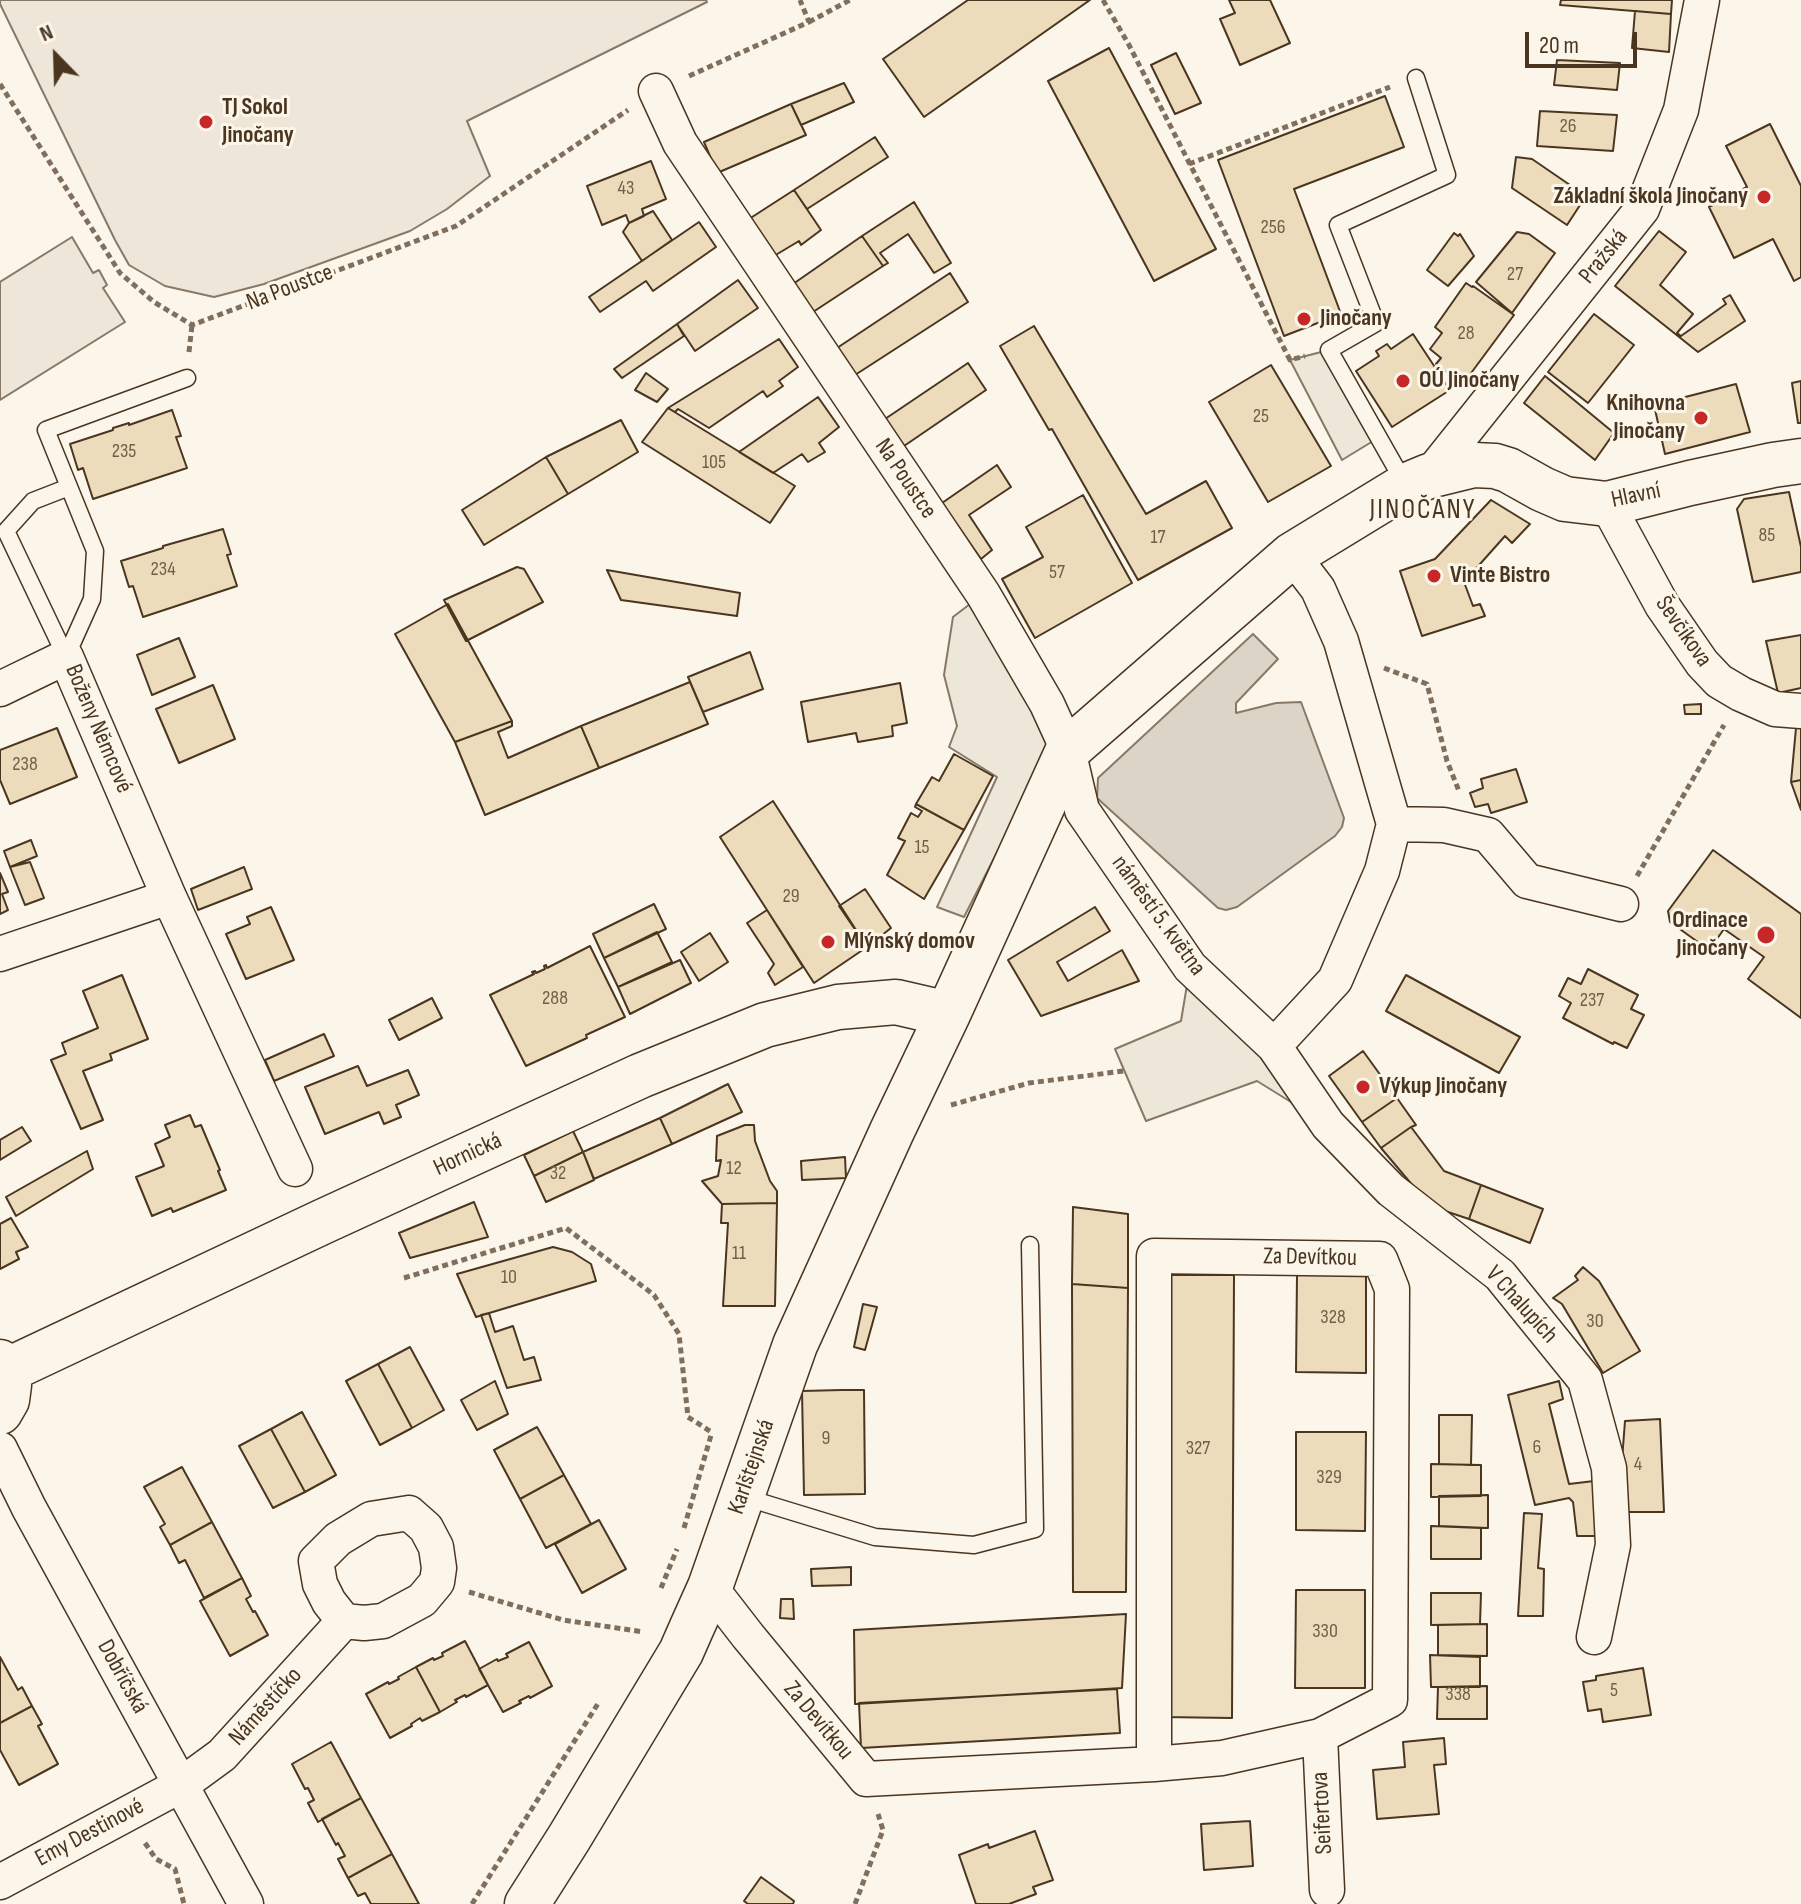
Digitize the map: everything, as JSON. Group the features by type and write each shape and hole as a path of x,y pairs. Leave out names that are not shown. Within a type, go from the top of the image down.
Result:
{"street":[{"name":"Pražská","path":"1417,481 1642,209 1681,110 1702,0"},
{"name":"Na Poustce","path":"656,91 680,143 983,594 1047,704 1068,750"},
{"name":"Hlavní","path":"1417,481 1474,465 1495,466 1565,499 1607,504 1801,461"},
{"path":"948,1014 1068,750 1292,555 1417,481"},
{"name":"Ševčíkova","path":"1607,504 1662,605 1702,663 1719,681 1741,694 1788,710"},
{"path":"1274,1046 1335,980 1382,871 1394,824 1341,641 1318,589 1292,555"},
{"path":"0,689 66,657"},
{"name":"Boženy Němcové","path":"66,657 169,897 295,1169"},
{"name":"náměstí 5. května","path":"1068,750 1082,810 1137,891 1190,967 1274,1046"},
{"path":"1394,824 1444,825 1488,835 1527,881 1621,904"},
{"path":"0,954 169,897"},
{"name":"Hornická","path":"2,1382 337,1215 640,1076 765,1025 838,1007 896,1002 948,1014"},
{"name":"Karlštejnská","path":"527,1904 681,1652 710,1587 795,1345 948,1014"},
{"name":"V Chalupích","path":"1274,1046 1328,1125 1391,1190 1500,1275 1585,1380 1609,1468 1613,1545 1594,1637"},
{"name":"Za Devítkou","path":"710,1587 866,1779 1154,1764 1222,1758 1320,1736 1390,1700 1392,1289 1380,1259 1154,1256 1154,1764"},
{"name":"Dobříčská","path":"0,1449 29,1508 246,1904"},
{"path":"409,1513 426,1528 436,1547 437,1582 422,1600 383,1621 344,1621 320,1584 316,1561 338,1539 371,1519 409,1513"},
{"name":"Náměstíčko","path":"181,1785 222,1755 344,1621"},
{"name":"Seifertova","path":"1320,1736 1327,1890"},
{"name":"Emy Destinové","path":"0,1882 181,1785"}],"lane":[{"path":"1416,78 1447,175 1338,225 1376,323 1329,350 1417,481"},
{"name":"Boženy Němcové","path":"66,657 92,599 95,551 46,430 187,378"},
{"path":"66,657 6,531 33,501 69,487"},
{"path":"748,1478 875,1537 974,1545 1035,1529 1030,1245"}],"path":[{"path":"800,0 809,22"},
{"name":"Na Poustce","path":"0,84 120,273 154,302 192,325 456,226 656,91 809,22 850,0"},
{"path":"1103,0 1290,360 1329,350"},
{"path":"1189,164 1416,78"},
{"path":"1341,641 1374,664 1427,684 1447,761 1468,812 1488,835"},
{"path":"1621,904 1741,694"},
{"path":"946,1107 1029,1083 1124,1071"},
{"path":"404,1278 566,1228 654,1295 679,1334 688,1417 712,1432 748,1478"},
{"path":"660,1591 681,1537 712,1432"},
{"path":"437,1582 563,1620 644,1632"},
{"path":"636,1644 649,1619"},
{"path":"472,1904 604,1695"},
{"path":"855,1904 883,1830 866,1779"},
{"path":"144,1842 156,1859 175,1869 184,1904"}],"shaded area":[{"path":"0,0 707,2 467,121 490,176 447,209 410,231 264,284 214,297 165,286 129,265"},
{"path":"72,237 93,273 99,270 107,285 103,288 125,322 0,400 0,282"},
{"path":"1329,350 1378,438 1342,460 1290,360"},
{"path":"983,594 1059,731 964,917 937,907 997,777 949,747 957,726 944,675 953,617"},
{"path":"1253,634 1278,659 1236,703 1236,713 1276,703 1301,702 1344,818 1335,836 1237,907 1226,910 1218,908 1097,798 1098,778"},
{"path":"1190,967 1328,1125 1257,1081 1146,1121 1115,1049 1181,1021"}],"building":[{"path":"968,0 1090,0 924,117 883,59"},
{"path":"1229,0 1270,0 1290,43 1240,65 1220,19 1235,13"},
{"path":"1561,0 1672,0 1671,14 1560,5"},
{"path":"1635,11 1671,14 1669,52 1632,48"},
{"path":"1109,48 1216,249 1154,281 1048,81"},
{"path":"1176,53 1201,103 1175,114 1151,65"},
{"path":"1557,60 1620,63 1617,90 1554,85"},
{"path":"844,83 854,102 801,125 791,104"},
{"path":"1385,96 1404,147 1294,189 1341,314 1284,336 1218,160"},
{"path":"791,104 806,135 717,173 704,142"},
{"path":"1540,111 1617,115 1613,151 1537,146"},
{"name":"Základní škola Jinočany","path":"1770,124 1801,186 1801,277 1794,281 1773,239 1734,258 1709,207 1747,187 1726,146"},
{"path":"875,137 888,157 807,209 794,190"},
{"path":"1516,157 1532,159 1586,196 1567,225 1512,188"},
{"path":"651,161 666,199 642,209 644,216 629,223 626,215 602,225 587,186"},
{"path":"794,190 821,230 801,245 799,241 774,256 749,219"},
{"path":"914,202 951,263 934,273 908,234 880,253 888,263 883,266 862,236"},
{"path":"653,211 672,240 642,261 623,232 629,223"},
{"path":"699,222 716,247 653,291 646,281 600,312 589,297"},
{"path":"1659,231 1686,252 1660,285 1693,314 1677,333 1681,336 1726,304 1723,299 1730,295 1745,321 1698,352 1615,286"},
{"path":"1517,232 1529,234 1555,253 1512,313 1476,282"},
{"path":"1454,233 1460,234 1474,256 1448,286 1427,270"},
{"path":"862,236 883,266 813,312 793,284"},
{"path":"950,273 968,302 855,375 837,348"},
{"path":"738,280 758,308 695,351 677,324"},
{"path":"1466,283 1514,315 1463,384 1436,364 1441,358 1430,349 1442,333 1435,327"},
{"path":"1594,314 1634,345 1588,403 1548,372"},
{"path":"677,324 684,336 622,378 614,369"},
{"path":"1034,326 1146,514 1206,481 1232,528 1138,580 1052,429 1049,430 1000,346"},
{"name":"OÚ Jinočany","path":"1413,334 1450,390 1392,427 1356,371 1379,356 1376,351 1387,344 1391,349"},
{"path":"779,339 798,367 779,381 783,386 767,397 763,391 709,428 678,409 675,412 668,408"},
{"path":"968,363 986,390 904,446 885,419"},
{"path":"1271,365 1331,466 1268,502 1209,402"},
{"path":"646,373 668,389 657,402 635,390"},
{"path":"1545,376 1614,433 1595,460 1524,403"},
{"path":"1801,381 1801,423 1798,423 1792,383"},
{"name":"Knihovna Jinočany","path":"1736,384 1750,432 1665,454 1654,405"},
{"path":"818,397 839,427 819,443 825,452 808,462 802,454 773,473 739,452"},
{"path":"668,408 795,486 770,523 642,442"},
{"path":"172,410 181,436 176,437 187,468 93,499 83,468 78,470 70,444"},
{"path":"621,420 638,452 568,494 546,457"},
{"path":"546,457 568,494 484,545 462,510"},
{"path":"997,465 1011,487 969,515 992,550 981,559 942,503"},
{"path":"1789,492 1801,547 1801,572 1753,582 1737,509 1744,499"},
{"path":"1083,495 1132,583 1035,638 1002,579 1043,557 1026,527"},
{"path":"1491,500 1530,524 1512,543 1505,536 1464,582 1473,606 1480,604 1485,616 1422,636 1400,571 1435,559"},
{"path":"223,529 237,586 143,617 121,561"},
{"path":"517,567 524,569 543,602 466,641 444,600"},
{"path":"607,570 740,593 737,616 621,600"},
{"path":"448,604 512,721 455,742 395,634"},
{"path":"1801,635 1801,688 1778,693 1766,641"},
{"path":"179,638 195,677 152,695 137,655"},
{"path":"750,652 763,689 703,712 688,677"},
{"path":"690,682 708,724 599,768 581,726"},
{"path":"900,683 907,723 892,726 893,736 858,742 856,733 808,742 801,702"},
{"path":"213,685 235,739 179,763 156,709"},
{"path":"1701,704 1701,714 1685,714 1684,705"},
{"path":"512,721 512,726 498,732 508,758 581,726 599,768 485,815 455,742"},
{"path":"57,728 77,777 10,804 0,780 0,750"},
{"path":"1796,728 1801,728 1801,780 1791,782"},
{"path":"954,754 993,776 964,830 916,804 932,777 939,781"},
{"path":"1516,769 1527,802 1491,813 1488,804 1475,807 1470,793 1483,788 1481,779"},
{"path":"1801,780 1801,810 1791,782"},
{"path":"773,801 867,947 814,983 720,837"},
{"path":"916,804 964,830 924,899 887,875 905,841 898,838 911,813 918,817 922,811 915,807"},
{"path":"31,840 37,856 10,867 4,851"},
{"path":"1713,850 1801,914 1801,1018 1748,979 1764,957 1724,929 1709,950 1670,922 1668,911"},
{"path":"30,862 44,898 25,905 10,867"},
{"path":"244,867 252,889 198,910 191,889"},
{"path":"0,873 8,892 2,894 8,910 0,914"},
{"path":"865,889 891,928 867,947 839,906"},
{"path":"654,904 666,929 604,958 593,934"},
{"path":"271,907 294,960 246,979 226,934 250,924 247,917"},
{"path":"1095,907 1110,931 1057,962 1068,981 1122,950 1139,981 1041,1016 1008,960"},
{"path":"767,910 803,967 775,985 768,973 774,964 747,923"},
{"path":"657,932 672,962 618,987 604,958"},
{"path":"710,933 728,962 699,981 681,952"},
{"path":"590,946 625,1017 526,1066 490,995"},
{"path":"680,960 691,983 630,1014 618,987"},
{"path":"1588,969 1638,995 1631,1009 1644,1015 1627,1048 1563,1018 1571,1003 1559,996 1568,978 1581,984"},
{"path":"122,975 148,1039 110,1054 112,1060 83,1071 103,1120 81,1129 51,1060 66,1054 62,1043 98,1028 83,991"},
{"path":"1406,975 1520,1037 1499,1073 1386,1011"},
{"path":"432,998 442,1018 399,1040 389,1020"},
{"path":"324,1034 334,1056 274,1081 265,1060"},
{"name":"Výkup Jinočany","path":"1363,1051 1397,1098 1362,1122 1329,1076"},
{"path":"358,1066 367,1086 408,1070 419,1095 396,1105 401,1117 384,1124 379,1112 325,1134 305,1087"},
{"path":"728,1084 742,1112 672,1144 660,1118"},
{"path":"1397,1098 1416,1125 1381,1148 1362,1122"},
{"path":"190,1115 195,1127 201,1125 226,1190 173,1212 171,1208 152,1216 136,1177 164,1166 155,1144 170,1137 165,1125"},
{"path":"660,1118 672,1144 594,1179 583,1152"},
{"path":"745,1125 754,1125 755,1141 777,1191 777,1203 722,1204 702,1181 718,1176 721,1160 716,1161 717,1136"},
{"path":"22,1127 31,1141 0,1160 0,1140"},
{"path":"1411,1127 1444,1171 1481,1185 1469,1219 1430,1206 1381,1148"},
{"path":"573,1131 583,1152 534,1176 524,1155"},
{"path":"87,1151 93,1169 16,1216 6,1197"},
{"path":"583,1152 594,1180 546,1202 534,1176"},
{"path":"845,1157 846,1178 802,1180 801,1161"},
{"path":"1481,1185 1543,1209 1530,1243 1469,1219"},
{"path":"474,1202 488,1237 410,1258 399,1233"},
{"path":"777,1203 775,1306 723,1306 728,1223 721,1223 722,1204"},
{"path":"1073,1207 1128,1214 1128,1288 1072,1284"},
{"path":"11,1218 28,1247 16,1252 19,1259 0,1269 0,1224"},
{"path":"553,1247 572,1252 591,1264 596,1281 476,1317 457,1274"},
{"path":"1583,1267 1599,1281 1640,1351 1603,1373 1562,1304 1553,1298 1578,1280 1575,1276"},
{"path":"1165,1275 1234,1275 1232,1718 1163,1717"},
{"path":"1297,1275 1366,1275 1366,1373 1296,1372"},
{"path":"1072,1284 1128,1288 1126,1592 1073,1592"},
{"path":"863,1304 877,1307 865,1350 854,1347"},
{"path":"489,1313 495,1332 513,1326 524,1360 534,1357 541,1380 507,1388 481,1315"},
{"path":"410,1347 444,1410 412,1428 378,1364"},
{"path":"378,1364 412,1428 380,1445 346,1381"},
{"path":"495,1381 508,1414 477,1430 461,1400"},
{"path":"1559,1381 1563,1399 1549,1404 1569,1484 1594,1481 1598,1536 1577,1536 1573,1502 1569,1498 1535,1505 1508,1395"},
{"path":"864,1390 865,1494 804,1495 802,1391"},
{"path":"302,1412 336,1475 305,1492 271,1429"},
{"path":"1439,1415 1472,1415 1471,1465 1439,1464"},
{"path":"1660,1419 1664,1512 1618,1512 1625,1421"},
{"path":"537,1427 564,1475 520,1499 494,1450"},
{"path":"271,1429 305,1492 273,1508 239,1446"},
{"path":"1296,1432 1366,1432 1365,1531 1296,1530"},
{"path":"1431,1464 1481,1465 1481,1496 1431,1497"},
{"path":"182,1467 212,1522 170,1545 160,1527 165,1524 144,1487"},
{"path":"564,1475 591,1524 546,1548 520,1499"},
{"path":"1488,1495 1488,1528 1439,1526 1439,1496"},
{"path":"1524,1513 1542,1514 1538,1568 1544,1569 1543,1616 1518,1616"},
{"path":"599,1520 626,1569 582,1593 555,1544"},
{"path":"212,1522 242,1578 204,1598 185,1560 179,1563 170,1545"},
{"path":"1431,1526 1481,1528 1481,1559 1431,1559"},
{"path":"851,1567 851,1585 812,1586 811,1569"},
{"path":"242,1578 251,1596 246,1599 268,1635 230,1656 200,1601"},
{"path":"1296,1590 1365,1590 1365,1688 1295,1688"},
{"path":"1431,1593 1481,1593 1480,1624 1431,1625"},
{"path":"781,1599 793,1599 794,1619 780,1618"},
{"path":"1126,1614 1122,1688 855,1704 854,1630"},
{"path":"1487,1624 1487,1656 1438,1655 1438,1625"},
{"path":"465,1641 488,1685 455,1700 457,1702 440,1712 416,1667 443,1656 442,1653"},
{"path":"529,1642 552,1686 503,1712 479,1669 508,1657 506,1654"},
{"path":"1430,1655 1480,1657 1480,1687 1431,1687"},
{"path":"0,1657 18,1690 22,1687 32,1706 0,1723"},
{"path":"416,1667 440,1712 422,1721 420,1718 390,1738 366,1694 399,1679"},
{"path":"1643,1668 1651,1715 1603,1722 1601,1709 1588,1711 1583,1682 1596,1680 1596,1676"},
{"path":"1487,1686 1487,1719 1437,1719 1438,1687"},
{"path":"1117,1689 1120,1733 861,1748 859,1703"},
{"path":"32,1706 42,1724 38,1726 58,1764 19,1785 0,1750 0,1723"},
{"path":"1444,1738 1446,1764 1434,1765 1439,1814 1377,1819 1373,1770 1405,1767 1403,1742"},
{"path":"331,1742 361,1798 318,1822 308,1803 314,1800 292,1764"},
{"path":"361,1798 392,1854 348,1878 338,1859 345,1856 322,1819"},
{"path":"1250,1821 1253,1866 1204,1870 1201,1824"},
{"path":"1035,1831 1053,1880 1033,1887 1036,1894 1009,1904 976,1904 959,1855"},
{"path":"392,1854 419,1904 371,1904 365,1893 358,1896 348,1878"},
{"path":"761,1877 794,1901 793,1904 748,1904 744,1901"}],"place":[{"name":"TJ Sokol Jinočany","path":"206,122"},
{"name":"Základní škola Jinočany","path":"1764,197"},
{"name":"Jinočany","path":"1304,319"},
{"name":"OÚ Jinočany","path":"1403,381"},
{"name":"Knihovna Jinočany","path":"1701,418"},
{"name":"Vinte Bistro","path":"1434,576"},
{"name":"Ordinace Jinočany","path":"1766,935"},
{"name":"Mlýnský domov","path":"828,942"},
{"name":"Výkup Jinočany","path":"1363,1087"}],"district":[{"name":"JINOČANY","path":"1423,511"}]}
